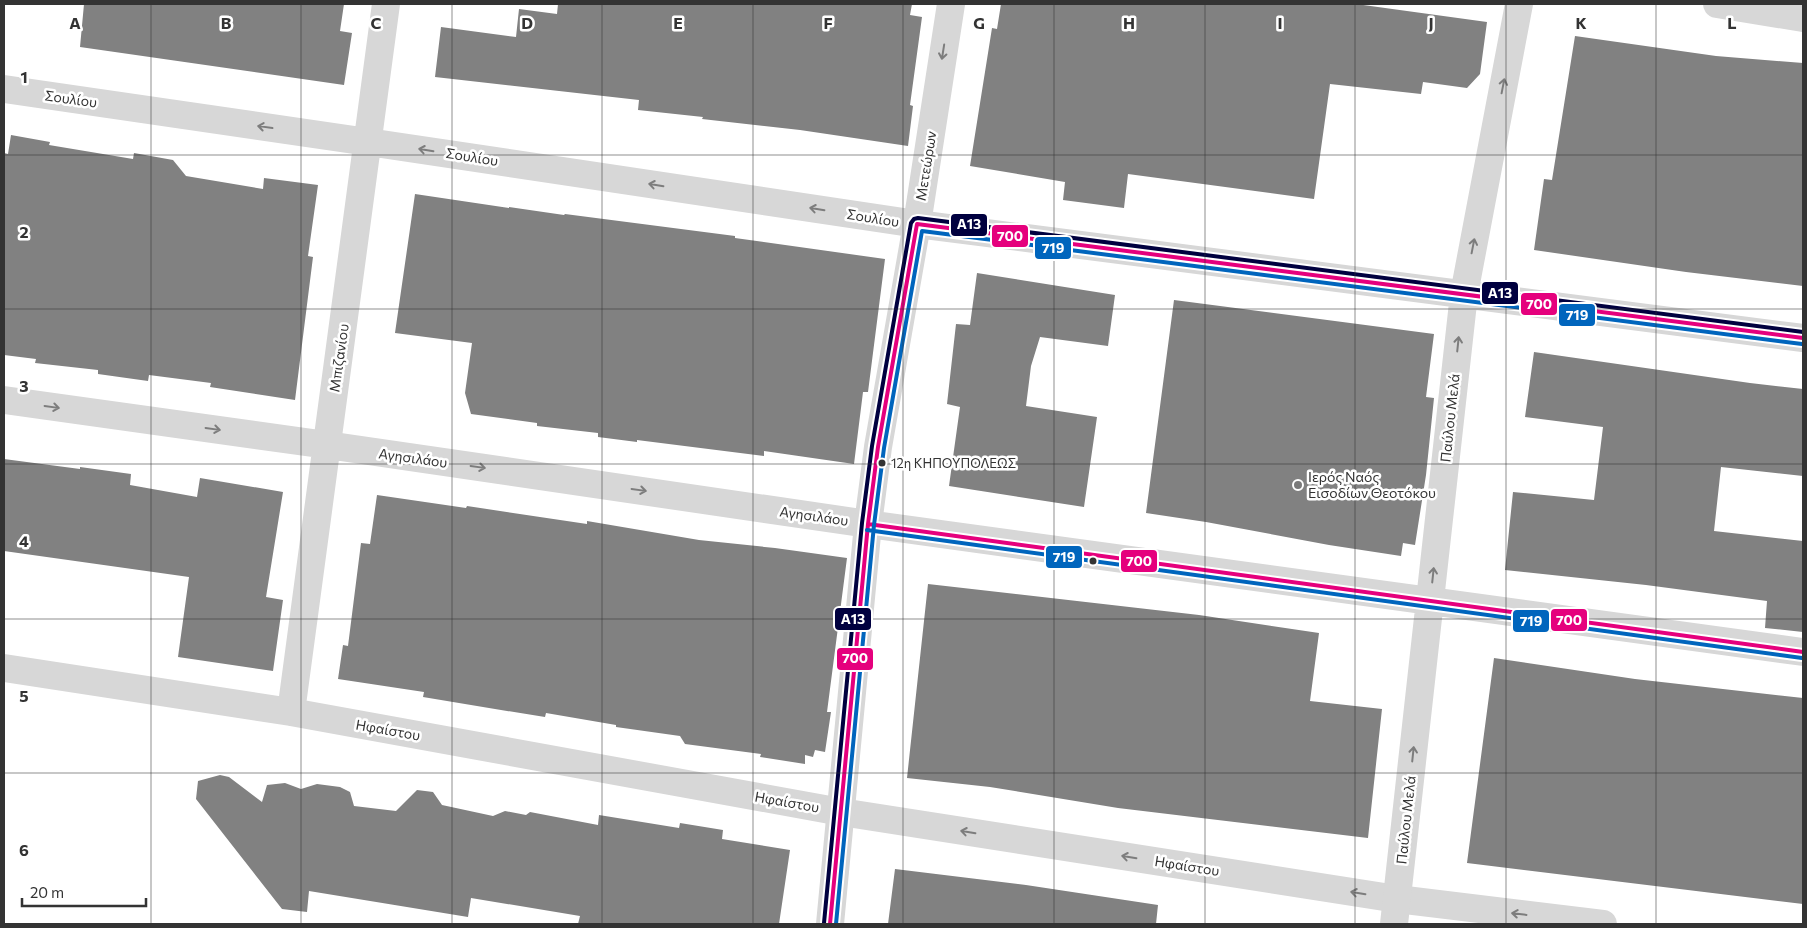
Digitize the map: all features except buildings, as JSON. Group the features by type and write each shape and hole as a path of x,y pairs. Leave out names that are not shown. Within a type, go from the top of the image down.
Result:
{"street":[{"name":"Μπιζανίου","path":"291,712 386,4"},
{"name":"Μετεώρων","path":"830,924 868,524 878,447 917,224 951,4"},
{"name":"Παύλου Μελά","path":"1396,912 1464,294 1519,4"},
{"path":"1717,4 1803,18"},
{"name":"Σουλίου","path":"4,90 917,224 1803,338"},
{"name":"Αγησιλάου","path":"4,400 868,524 1803,652"},
{"name":"Ηφαίστου","path":"4,668 291,712 1396,912 1602,924"}],"transit line":[{"name":"A13","path":"824,923 862,523 872,446 911,223 914,219 1803,332"},
{"name":"700","path":"830,924 868,524 878,447 917,224 1803,338"},
{"name":"719","path":"836,924 874,525 884,448 922,231 1802,344"},
{"name":"700","path":"868,524 1803,652"},
{"name":"719","path":"867,530 1802,658"}],"place":[{"name":"12η ΚΗΠΟΥΠΟΛΕΩΣ","path":"882,463"},
{"name":"Ιερός Ναός Εισοδίων Θεοτόκου","path":"1298,485"}]}
